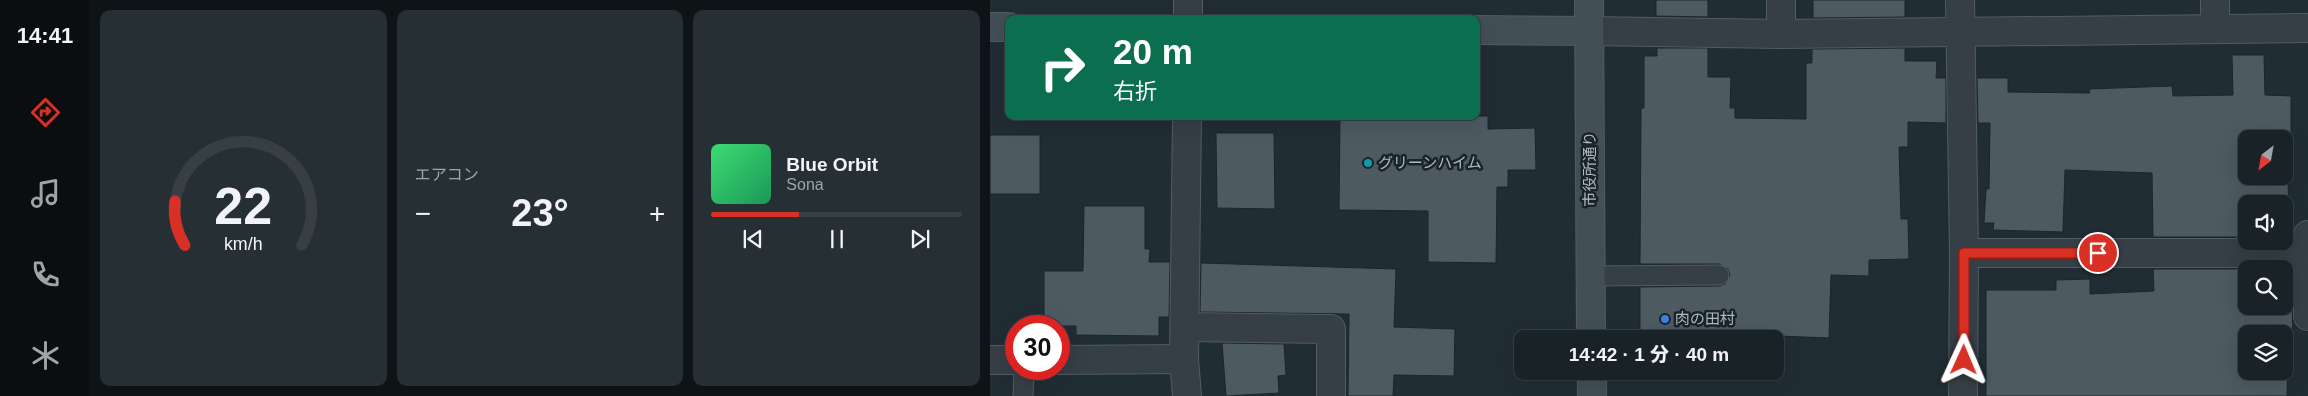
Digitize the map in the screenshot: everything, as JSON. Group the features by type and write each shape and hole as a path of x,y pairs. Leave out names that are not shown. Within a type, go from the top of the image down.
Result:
{"street":[{"path":"1188,0 1188,15"},
{"name":"市役所通り","path":"1589,0 1591,330"},
{"path":"1781,0 1781,34"},
{"path":"1960,0 1964,253 1963,396"},
{"path":"2215,0 2215,29"},
{"path":"990,28 1005,27"},
{"path":"1480,30 1781,34 2308,28"},
{"path":"1187,120 1186,327 1184,359 1187,396"},
{"path":"2308,235 2308,316"},
{"path":"1964,253 2307,253"},
{"path":"1186,327 1331,329 1331,396"},
{"path":"1070,360 1184,359"},
{"path":"990,360 1005,360"},
{"path":"1592,380 1592,396"}],"lane":[{"path":"1591,276 1719,275"},
{"path":"1023,396 1024,380"}],"building":[{"path":"1656,0 1708,0 1708,17 1656,16"},
{"path":"1813,0 1905,0 1905,17 1813,18"},
{"path":"1657,48 1708,48 1708,77 1731,77 1730,108 1735,108 1735,118 1806,119 1806,63 1812,63 1812,49 1905,48 1905,61 1937,61 1936,78 1946,78 1946,123 1908,122 1908,147 1899,147 1901,219 1908,219 1909,259 1869,260 1869,276 1831,275 1829,338 1784,336 1784,330 1640,330 1640,287 1719,286 1725,284 1730,275 1728,269 1719,264 1640,264 1641,108 1644,108 1644,56 1657,56"},
{"path":"2232,55 2264,55 2265,95 2291,96 2291,130 2238,130 2238,185 2288,185 2288,195 2238,195 2238,237 2153,237 2152,173 2065,170 2063,232 1993,230 1994,223 1984,223 1986,189 1989,189 1990,123 1978,123 1977,78 2008,78 2008,92 2090,93 2089,89 2172,86 2173,96 2233,95"},
{"path":"1480,116 1488,116 1488,129 1535,128 1536,170 1508,170 1508,187 1497,187 1496,263 1428,262 1428,211 1339,210 1340,120 1480,120"},
{"path":"1216,133 1274,133 1275,209 1217,208"},
{"path":"990,135 1040,135 1040,194 990,194"},
{"path":"1084,206 1145,206 1145,249 1150,249 1149,262 1170,262 1169,317 1159,317 1159,336 1076,335 1076,326 1070,326 1070,315 1044,315 1044,271 1083,271"},
{"path":"1201,263 1396,269 1394,327 1455,329 1454,376 1394,375 1393,396 1348,396 1349,314 1200,312"},
{"path":"2153,269 2238,269 2238,315 2292,315 2293,325 2238,325 2238,380 2287,380 2287,396 1986,396 1986,290 2056,290 2056,280 2090,279 2090,294 2154,291"},
{"path":"1222,343 1284,344 1286,375 1278,376 1279,393 1226,396"}],"place":[{"name":"グリーンハイム","path":"1368,163"},
{"name":"肉の田村","path":"1665,319"}],"route":[{"path":"1964,360 1964,253 2098,253"}]}
